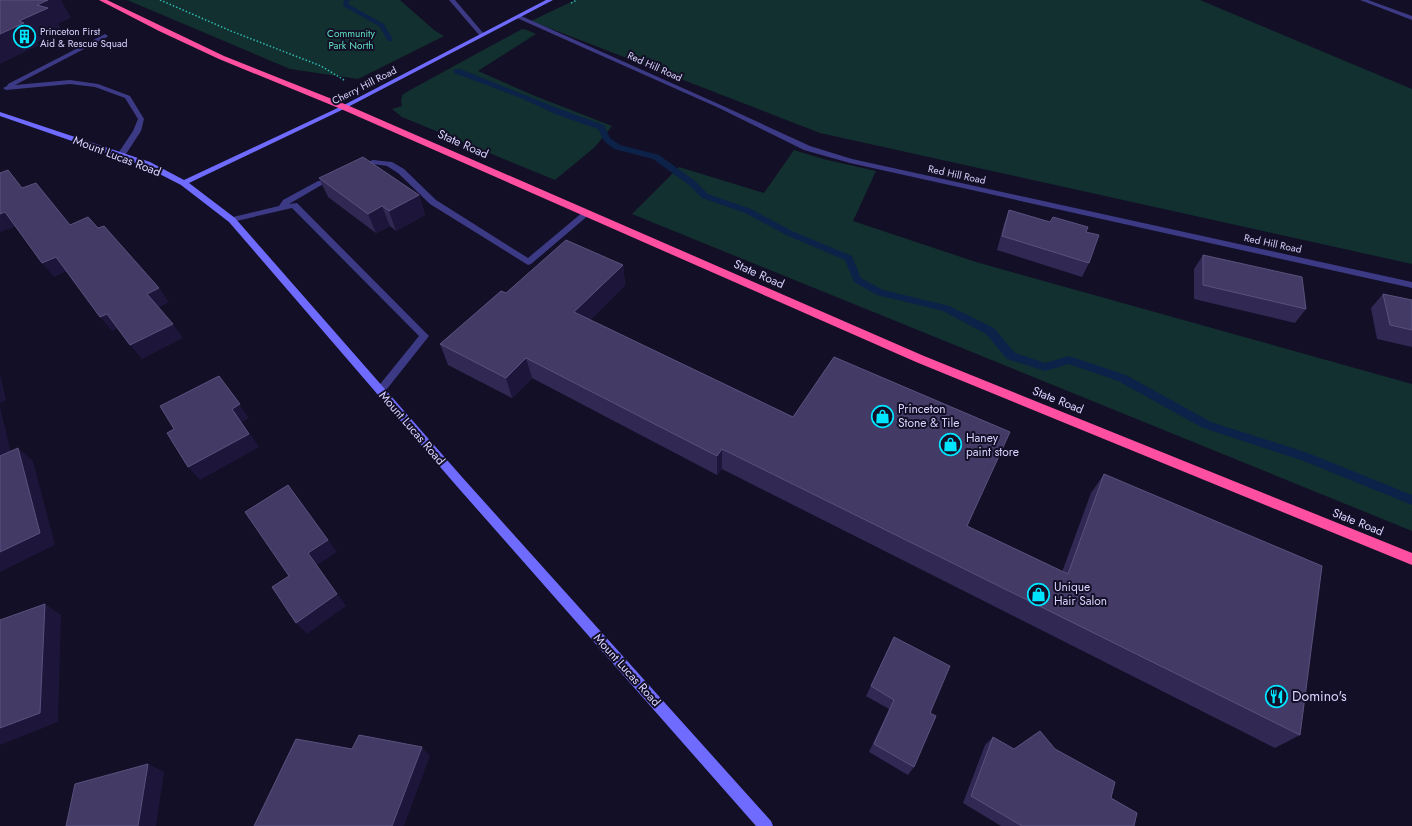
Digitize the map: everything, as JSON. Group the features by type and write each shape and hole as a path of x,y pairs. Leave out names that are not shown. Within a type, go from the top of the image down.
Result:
{"highway":[{"name":"State Road","path":"102,0 258,74 344,107 920,359 1412,559"}],"street":[{"path":"452,0 482,35"},
{"name":"Cherry Hill Road","path":"184,183 344,107 550,0"},
{"path":"1363,0 1412,18"},
{"name":"Red Hill Road","path":"519,17 722,107 807,148 850,161 1412,285"},
{"path":"3,90 105,36"},
{"path":"3,90 70,82 96,85 128,97 141,119 137,131 121,155"},
{"path":"0,120 4,115"},
{"name":"Mount Lucas Road","path":"4,115 147,164 184,183 232,220 458,480 766,826"},
{"path":"352,169 373,162 389,164 401,171 432,202 528,262 586,214"},
{"path":"282,207 286,202 321,183"},
{"path":"232,220 294,205 424,336 380,391"}],"path":[{"path":"160,0 235,33 339,75 345,82"}],"green space":[{"name":"Community Park North","path":"127,0 400,0 434,30 444,36 358,79 290,69"},
{"path":"575,0 1200,0 1412,89 1412,264 820,133 531,21"},
{"path":"522,29 536,34 478,71 535,96 612,126 595,147 555,180 402,117 392,109 402,106 402,95 410,90"},
{"path":"794,150 823,159 876,171 853,221 976,262 1412,384 1412,531 632,214 679,167 764,193"}],"building":[{"path":"0,0 48,0 37,5 48,8 19,21 24,23 0,34"},
{"path":"363,157 419,195 389,211 382,206 368,214 319,178"},
{"path":"8,170 22,188 36,183 70,225 88,217 98,228 104,226 159,288 147,294 173,324 130,345 107,314 100,317 56,257 42,263 5,212 0,214 0,173"},
{"path":"1009,210 1050,222 1053,217 1088,227 1086,232 1099,235 1089,263 1002,236"},
{"path":"566,240 623,265 574,312 793,417 834,357 1010,432 967,526 1068,574 1104,474 1322,566 1300,735 722,449 717,456 526,358 506,378 440,344 501,291 506,293"},
{"path":"1203,255 1302,277 1306,309 1203,285"},
{"path":"1383,294 1412,300 1412,330 1390,325"},
{"path":"219,376 240,404 232,409 249,434 188,467 167,433 174,429 160,406"},
{"path":"18,448 40,533 0,552 0,456"},
{"path":"288,485 328,540 308,553 337,594 296,623 272,587 289,576 245,512"},
{"path":"45,604 40,713 0,728 0,620"},
{"path":"894,637 950,666 930,713 936,716 914,767 874,744 894,700 871,686"},
{"path":"1040,731 1055,749 1115,782 1111,798 1137,813 1134,826 1022,826 971,796 993,737 1014,749"},
{"path":"359,735 422,747 392,826 254,826 296,739 352,749"},
{"path":"148,764 138,826 66,826 75,784"}],"waterway":[{"path":"347,0 345,5 382,25 390,40"},
{"path":"457,71 526,97 558,112 601,127 607,139 617,147 656,157 692,183 705,196 748,211 789,233 849,258 857,280 880,293 946,308 990,331 1011,356 1045,367 1069,360 1122,378 1207,425 1304,456 1412,500"}],"place":[{"name":"Princeton First Aid & Rescue Squad","path":"24,37"},
{"name":"Princeton Stone & Tile","path":"882,416"},
{"name":"Haney paint store","path":"951,445"},
{"name":"Unique Hair Salon","path":"1039,594"},
{"name":"Domino's","path":"1277,696"}]}
